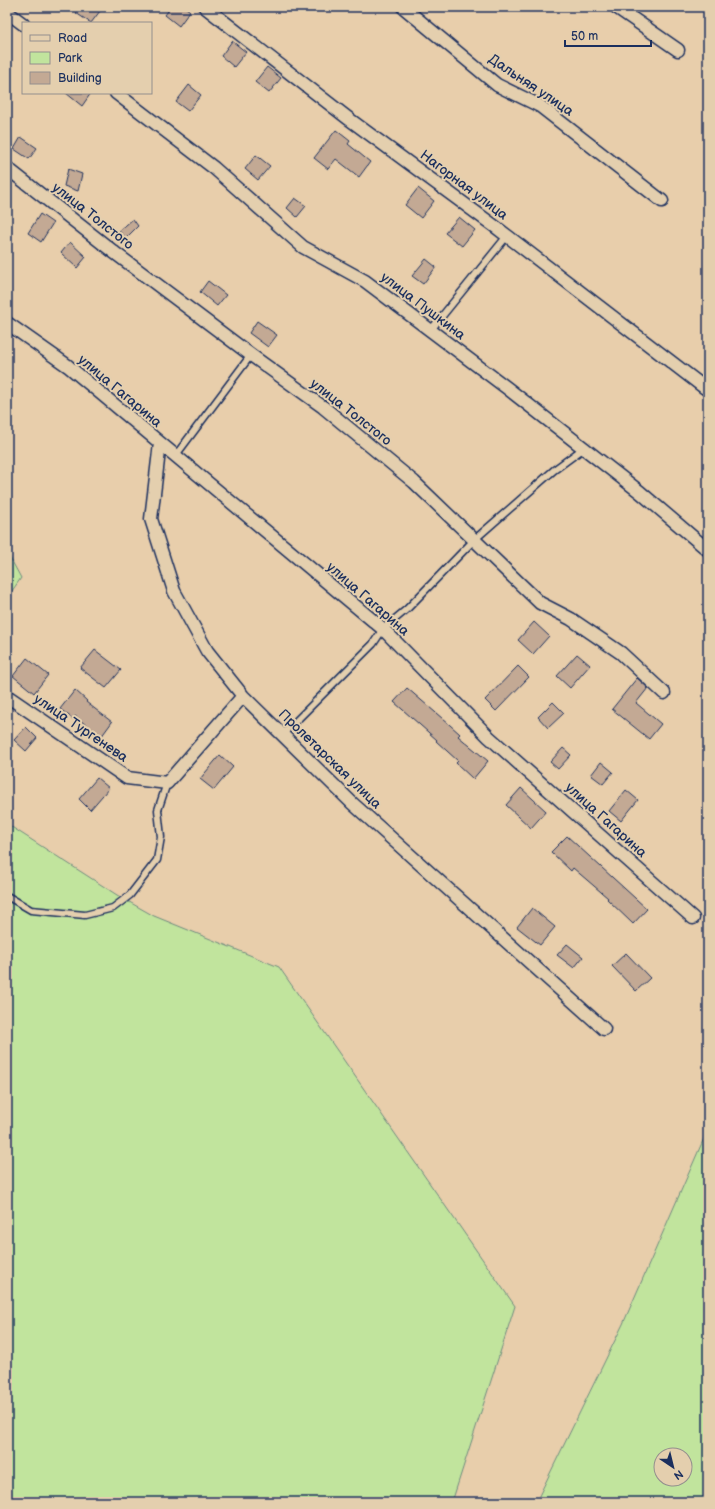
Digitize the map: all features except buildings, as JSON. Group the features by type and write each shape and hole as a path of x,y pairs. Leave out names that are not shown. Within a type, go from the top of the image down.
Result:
{"street":[{"name":"Нагорная улица","path":"206,7 349,119 507,236 705,388"},
{"name":"Дальняя улица","path":"403,7 497,85 540,106 662,201"},
{"path":"616,7 678,50"},
{"path":"7,12 22,23"},
{"name":"улица Пушкина","path":"117,94 214,168 304,247 365,281 584,448 640,492 708,550"},
{"name":"улица Толстого","path":"7,168 115,253 252,356 324,407 408,477 540,603 571,619 621,652 664,693"},
{"name":"улица Гагарина","path":"7,323 68,366 383,629 489,737 693,918"},
{"name":"Пролетарская улица","path":"160,443 151,519 174,591 207,651 243,696 352,802 604,1029"},
{"name":"улица Тургенева","path":"7,696 127,778 167,783"},
{"path":"167,783 243,696"}],"lane":[{"path":"430,331 507,236"},
{"path":"176,456 252,356"},
{"path":"283,734 373,644 383,629 408,609 474,540 554,470 584,448"},
{"path":"7,896 31,910 85,915 113,908 130,895 157,860 161,837 158,810 167,783"}],"green space":[{"path":"7,552 21,578 7,598"},
{"path":"7,824 117,895 154,916 279,967 515,1306 452,1502 7,1502"},
{"path":"708,1129 708,1502 536,1502 623,1324"}]}
